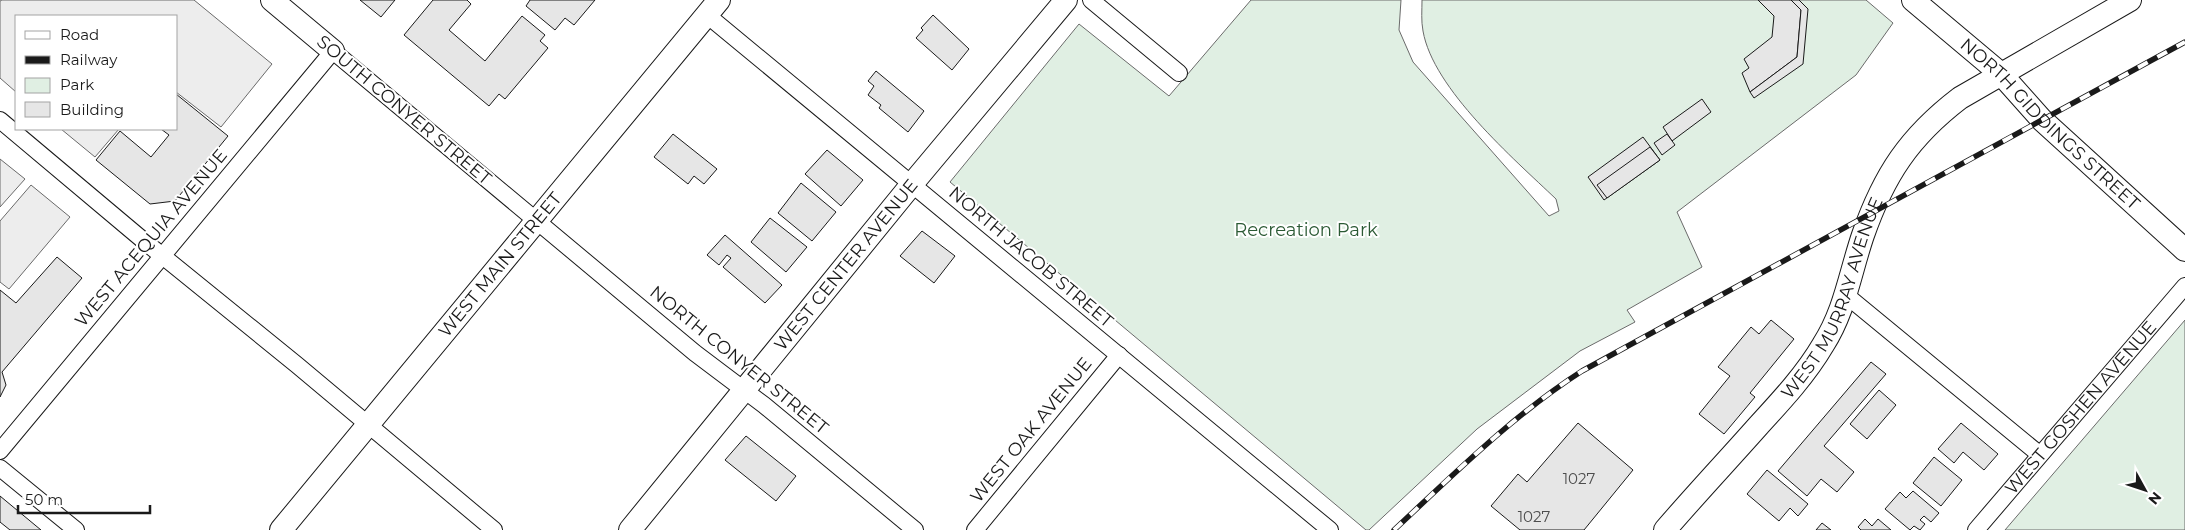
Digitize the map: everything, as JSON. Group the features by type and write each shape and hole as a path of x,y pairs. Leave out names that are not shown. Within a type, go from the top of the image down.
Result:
{"street":[{"name":"SOUTH CONYER STREET","path":"272,0 537,221"},
{"name":"WEST CENTER AVENUE","path":"630,530 912,184 1066,0"},
{"path":"1091,0 1179,73"},
{"name":"NORTH GIDDINGS STREET","path":"1913,0 2001,74 2042,120 2185,250"},
{"path":"2001,74 2130,0"},
{"name":"NORTH JACOB STREET","path":"713,7 912,184 1118,355 1320,527"},
{"name":"WEST MAIN STREET","path":"281,530 713,7"},
{"name":"WEST ACEQUIA AVENUE","path":"0,451 333,51"},
{"name":"WEST MURRAY AVENUE","path":"1665,530 1810,365 1837,321 1847,296 1863,236 1872,212 1888,175 1903,152 1938,115 1960,98 2001,74"},
{"path":"0,120 162,256 270,342 494,530"},
{"name":"NORTH CONYER STREET","path":"537,221 695,353 745,391 915,530"},
{"name":"WEST GOSHEN AVENUE","path":"1976,530 2039,454 2185,286"},
{"path":"1847,296 2039,454"},
{"name":"WEST OAK AVENUE","path":"975,530 1118,355"},
{"path":"0,468 76,530"}],"green space":[{"name":"Recreation Park","path":"1251,0 1401,0 1399,30 1413,62 1549,216 1559,211 1556,199 1498,144 1458,99 1442,76 1430,53 1423,31 1422,0 1866,0 1893,23 1856,75 1677,212 1702,267 1627,310 1635,322 1580,351 1477,429 1369,530 1366,530 950,182 1079,24 1169,96"},
{"path":"2185,320 2185,530 2005,530"}],"shaded area":[{"path":"194,0 272,64 221,127 178,94 178,15 15,15 15,91 0,78 0,1"},
{"path":"62,130 118,130 95,157"},
{"path":"0,159 25,179 0,207"},
{"path":"31,185 70,217 9,289 0,282 0,221"}],"building":[{"path":"360,0 395,0 381,17"},
{"path":"433,0 467,0 471,4 449,30 485,61 522,16 545,35 540,41 548,48 505,99 499,94 489,106 404,35"},
{"path":"530,0 595,0 574,25 565,18 555,30 526,6"},
{"path":"1758,0 1791,0 1801,10 1797,57 1750,92 1742,73 1749,68 1744,59 1772,37 1774,16"},
{"path":"1791,0 1799,0 1808,9 1803,64 1754,98 1750,92 1797,57 1801,10"},
{"path":"933,15 969,49 952,70 916,38 923,30 921,28"},
{"path":"876,71 924,111 908,132 879,108 881,105 868,95 874,86 868,81"},
{"path":"178,96 228,136 175,201 150,204 96,160 120,131 151,157 169,135 162,130 178,130"},
{"path":"1702,99 1711,112 1672,141 1663,127"},
{"path":"673,134 717,169 704,184 694,176 688,184 654,157"},
{"path":"1667,134 1675,145 1662,155 1654,143"},
{"path":"1643,137 1660,160 1604,200 1588,177"},
{"path":"1650,147 1660,160 1607,198 1597,185"},
{"path":"827,150 863,180 841,206 805,174"},
{"path":"801,183 836,212 812,241 778,213"},
{"path":"770,218 807,247 786,272 751,242"},
{"path":"922,231 955,256 934,283 900,256"},
{"path":"725,235 782,285 765,303 723,267 731,258 727,255 719,265 707,255"},
{"path":"57,257 82,278 2,372 6,385 0,397 0,290 16,303"},
{"path":"1771,320 1794,339 1750,393 1755,397 1724,434 1699,414 1730,376 1718,367 1751,327 1759,334"},
{"path":"1871,362 1886,374 1824,446 1854,472 1837,492 1821,479 1807,496 1778,471"},
{"path":"1879,390 1896,405 1867,439 1850,424"},
{"path":"1578,423 1633,470 1584,530 1520,530 1491,506 1518,474 1527,482"},
{"path":"1961,423 1998,454 1984,470 1963,452 1954,463 1938,449"},
{"path":"746,436 796,476 776,501 725,460"},
{"path":"1934,457 1962,480 1941,506 1913,483"},
{"path":"1767,470 1808,504 1798,516 1790,508 1779,521 1747,494"},
{"path":"1913,491 1939,513 1931,522 1924,516 1920,520 1925,524 1920,530 1914,526 1910,530 1885,509 1900,492 1906,498"},
{"path":"0,496 41,530 10,530 0,522"},
{"path":"1865,519 1872,526 1878,519 1891,530 1861,530 1858,527"},
{"path":"1822,523 1831,530 1816,530"}],"railway":[{"path":"1394,530 1508,426 1556,388 1582,371 2185,42"}]}
